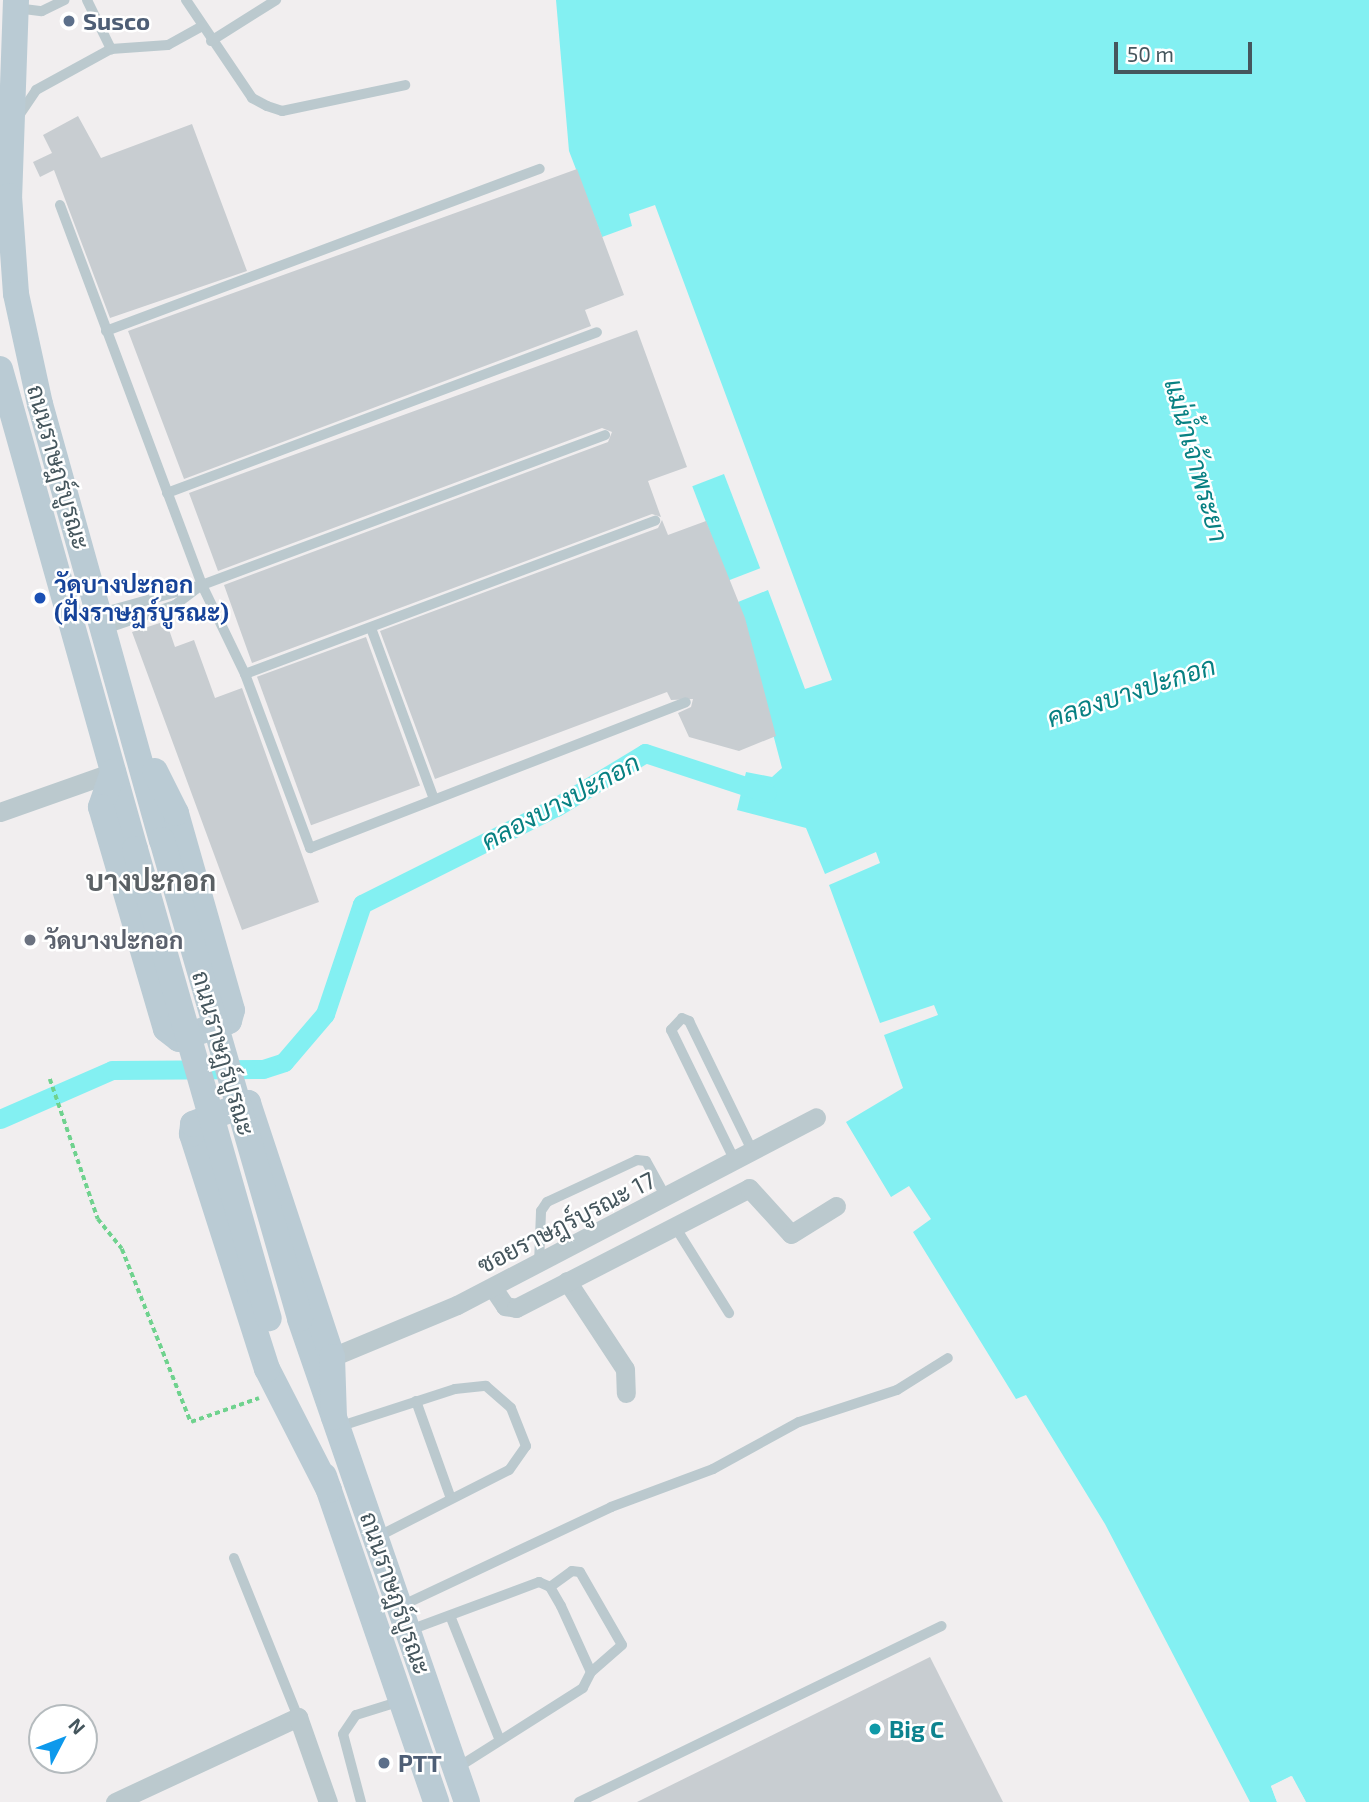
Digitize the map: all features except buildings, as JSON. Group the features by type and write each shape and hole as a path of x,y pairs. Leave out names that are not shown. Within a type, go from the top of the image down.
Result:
{"main road":[{"name":"ถนนราษฎร์บูรณะ","path":"16,4 10,129 18,305 125,709 300,1319 467,1802"},
{"name":"ถนนราษฎร์บูรณะ","path":"0,369 269,1318 402,1701 429,1800"},
{"path":"113,772 101,807 166,1029 179,1039 229,1021 232,1010 176,813 125,709"},
{"path":"329,1490 278,1391 193,1124 248,1103 254,1107 332,1357 336,1422"}],"street":[{"path":"0,812 113,772"},
{"name":"ซอยราษฎร์บูรณะ 17","path":"332,1357 493,1288 667,1199 816,1117"},
{"path":"493,1288 505,1306 516,1308 750,1188 791,1234 835,1206"},
{"path":"567,1281 625,1369 626,1393"},
{"path":"115,1802 298,1717 328,1802"}],"lane":[{"path":"16,4 42,11 65,0"},
{"path":"87,0 111,49"},
{"path":"186,0 201,27 252,98 282,111 405,85"},
{"path":"211,41 276,0"},
{"path":"10,129 36,90 111,49 168,45 201,27"},
{"path":"106,331 540,169"},
{"path":"60,205 202,585 245,674 310,848 686,702"},
{"path":"167,493 597,332"},
{"path":"102,621 605,435"},
{"path":"245,674 655,521"},
{"path":"102,621 175,605 202,585"},
{"path":"371,628 434,799"},
{"path":"735,1162 671,1030 682,1018 690,1021 753,1152"},
{"path":"539,1264 541,1211 547,1202 637,1160 646,1161 667,1199"},
{"path":"674,1225 729,1313"},
{"path":"405,1618 611,1507 713,1469 799,1422 897,1390 948,1358"},
{"path":"336,1422 455,1389 498,1391 526,1446 509,1470 377,1537"},
{"path":"416,1401 451,1499"},
{"path":"234,1558 298,1717"},
{"path":"455,1769 499,1738 583,1688 590,1672 622,1645 580,1573 572,1571 550,1587"},
{"path":"405,1618 451,1618 539,1582 550,1587 590,1672"},
{"path":"451,1618 499,1738"},
{"path":"579,1802 942,1626"},
{"path":"360,1802 343,1734 356,1715 402,1701"}],"path":[{"path":"50,1079 64,1109 98,1219 122,1249 191,1423 278,1391"}],"water":[{"name":"แม่น้ำเจ้าพระยา","path":"556,0 1369,0 1369,1802 1306,1802 1291,1776 1271,1786 1277,1802 1250,1802 1105,1524 1026,1395 1016,1399 913,1232 931,1219 909,1186 891,1197 846,1122 903,1088 884,1035 938,1015 934,1005 880,1023 829,885 880,863 876,852 825,874 806,828 737,810 746,772 772,777 782,768 738,602 768,590 805,689 832,680 655,205 629,214 632,226 602,237 569,151"},
{"path":"724,474 760,568 728,580 692,486"}],"pier":[{"path":"1292,1776 1306,1802 1290,1781 1276,1788 1281,1800 1277,1802 1271,1786"}],"waterway":[{"name":"คลองบางปะกอก","path":"0,1119 112,1070 263,1069 284,1062 325,1014 362,904 556,807 645,753 767,793"}],"place":[{"name":"Susco","path":"69,21"},
{"name":"วัดบางปะกอก (ฝั่งราษฎร์บูรณะ)","path":"40,598"},
{"name":"วัดบางปะกอก","path":"30,940"},
{"name":"Big C","path":"875,1729"},
{"name":"PTT","path":"384,1763"}],"district":[{"name":"บางปะกอก","path":"151,880"}]}
